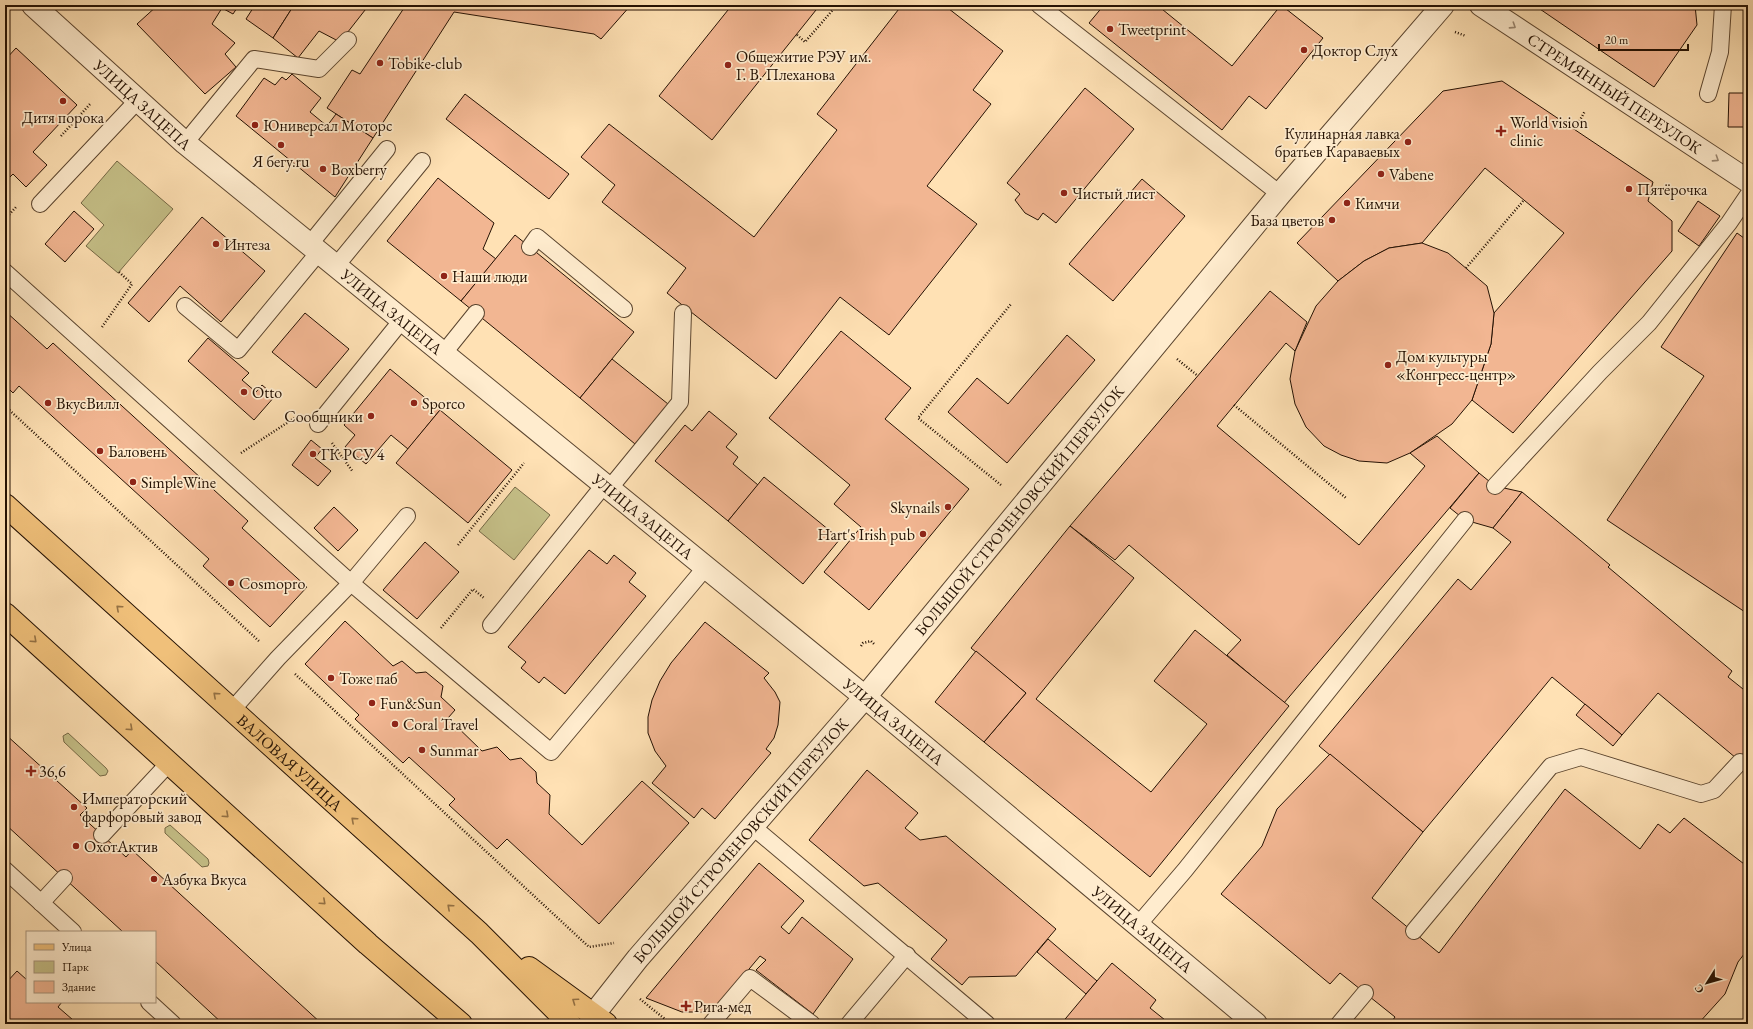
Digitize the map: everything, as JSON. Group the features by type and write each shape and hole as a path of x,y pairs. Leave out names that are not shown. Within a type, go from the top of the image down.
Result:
{"main road":[{"name":"ВАЛОВАЯ УЛИЦА","path":"5,505 479,933 570,1024"},
{"path":"5,614 374,949 461,1024"},
{"path":"479,933 600,1019"}],"street":[{"name":"УЛИЦА ЗАЦЕПА","path":"33,5 184,143 865,697 1256,1024"},
{"name":"БОЛЬШОЙ СТРОЧЕНОВСКИЙ ПЕРЕУЛОК","path":"600,1019 638,958 865,697 1280,194 1444,5"},
{"name":"СТРЕМЯННЫЙ ПЕРЕУЛОК","path":"1481,5 1748,181"}],"lane":[{"path":"1039,5 1280,194"},
{"path":"1708,94 1720,52 1723,5"},
{"path":"184,143 254,59 319,69 348,40"},
{"path":"40,204 138,100"},
{"path":"185,306 238,350 387,149"},
{"path":"336,266 422,161"},
{"path":"1495,486 1600,372 1649,323 1729,223 1748,195"},
{"path":"530,247 537,237 624,309"},
{"path":"5,272 351,583 551,752 706,568"},
{"path":"443,354 476,313"},
{"path":"491,625 680,402 683,313"},
{"path":"318,424 402,320"},
{"path":"232,710 278,658 351,583 407,516"},
{"path":"1138,925 1185,870 1465,520"},
{"path":"1414,931 1551,766 1581,757 1701,794 1714,790 1740,762"},
{"path":"102,835 169,763"},
{"path":"753,827 907,955 987,1024"},
{"path":"5,870 72,931"},
{"path":"41,903 64,878"},
{"path":"849,1024 907,955"},
{"path":"711,1024 750,978 812,1024"},
{"path":"1339,1024 1365,993"},
{"path":"150,1003 173,1024"}],"path":[{"path":"797,34 805,42 837,5"},
{"path":"1450,30 1466,36"},
{"path":"61,136 91,103"},
{"path":"1574,129 1584,111"},
{"path":"1466,268 1524,200"},
{"path":"88,347 132,284 119,272"},
{"path":"1001,485 918,418 1011,304"},
{"path":"1175,357 1198,376"},
{"path":"1234,405 1346,498"},
{"path":"5,406 589,947 620,943"},
{"path":"221,466 303,413 318,424 352,472"},
{"path":"458,545 524,463"},
{"path":"426,646 473,589 502,612"},
{"path":"861,646 863,643 871,641 877,646"},
{"path":"644,992 639,998 671,1024"}],"green space":[{"path":"117,161 173,209 118,273 86,246 104,225 81,203"},
{"path":"515,487 550,515 514,560 479,531"},
{"path":"68,733 106,768 108,771 106,775 100,776 64,742 63,736"},
{"path":"170,825 208,859 208,866 202,867 165,833 165,828"}],"building":[{"path":"158,5 239,5 233,14 222,8 212,24 235,43 225,54 236,67 205,94 137,24"},
{"path":"255,5 294,5 273,38 246,19"},
{"path":"294,5 369,5 340,42 319,31 298,58 273,38"},
{"path":"406,5 631,5 601,39 594,34 454,12 373,138 327,108 352,70 360,74"},
{"name":"Общежитие РЭУ им. Г. В. Плеханова","path":"732,5 820,5 712,140 659,96"},
{"path":"902,5 944,5 1003,51 973,90 991,104 927,186 977,224 889,335 840,297 776,379 667,293 686,268 602,202 615,185 581,157 609,124 754,237 837,130 817,114"},
{"path":"1104,5 1157,5 1232,66 1281,5 1323,38 1266,109 1249,96 1222,130 1089,23"},
{"path":"1534,5 1695,5 1697,25 1654,87"},
{"path":"1748,16 1748,67 1745,67"},
{"path":"16,48 77,105 33,152 47,165 26,187 13,174 5,182 5,60"},
{"path":"292,74 321,98 310,112 327,126 336,114 373,138 335,197 236,116 264,78 275,85 282,77 286,80"},
{"path":"1502,81 1653,182 1648,201 1672,221 1672,251 1513,433 1472,400 1491,344 1494,313 1564,233 1485,168 1422,243 1389,248 1364,261 1338,281 1297,243 1443,91"},
{"path":"1085,88 1134,129 1056,223 1043,213 1038,220 1025,213 1015,200 1020,194 1007,183"},
{"path":"1729,93 1747,93 1746,127 1728,127"},
{"path":"465,94 569,174 549,199 446,119"},
{"path":"438,178 494,223 483,249 496,259 461,301 387,241"},
{"path":"1142,179 1185,216 1113,301 1069,264"},
{"path":"1698,201 1720,216 1699,246 1678,231"},
{"path":"74,211 94,229 65,262 45,244"},
{"path":"202,217 265,271 221,322 180,286 149,322 128,303"},
{"path":"1737,233 1748,241 1748,614 1607,520 1704,376 1661,347"},
{"path":"515,235 634,332 580,398 461,301"},
{"name":"Дом культуры «Конгресс-центр»","path":"1422,243 1448,253 1487,286 1494,313 1491,344 1472,400 1452,424 1410,453 1387,463 1359,461 1341,455 1324,446 1306,427 1295,404 1290,379 1295,351 1316,306 1338,281 1364,261 1389,248"},
{"path":"1270,291 1307,322 1295,351 1286,343 1217,426 1359,545 1425,466 1410,453 1437,436 1479,473 1284,703 1227,655 1241,640 1129,545 1115,560 1070,526"},
{"path":"5,311 47,349 53,343 248,521 242,528 307,587 270,627 203,566 209,559 19,386 13,393 5,385"},
{"path":"305,313 349,349 316,388 272,352"},
{"path":"841,331 911,388 885,419 969,489 869,610 824,572 861,527 834,504 850,485 769,418"},
{"path":"1067,335 1095,360 1007,463 948,412 977,378 1008,404"},
{"path":"208,338 249,373 242,380 256,392 262,385 275,396 254,420 188,361"},
{"path":"612,359 668,404 635,444 580,398"},
{"path":"390,369 440,410 408,449 391,435 366,464 345,447 355,435 344,425"},
{"path":"440,410 512,470 468,523 396,463"},
{"path":"709,411 737,434 726,447 738,457 733,464 758,485 728,521 655,461 685,425 692,431"},
{"path":"311,440 322,449 315,458 331,471 318,486 292,465"},
{"path":"1479,473 1495,486 1522,492 1493,528 1465,520 1450,508"},
{"path":"764,477 840,539 803,584 728,521"},
{"path":"1522,492 1610,565 1608,567 1732,671 1728,677 1748,693 1748,768 1658,693 1622,735 1552,677 1423,832 1319,746 1458,579 1471,590 1511,542 1493,528"},
{"path":"334,507 358,530 338,551 314,528"},
{"path":"1070,526 1134,578 1036,699 1151,792 1207,724 1154,681 1195,630 1289,706 1150,877 984,742 1026,693 971,648"},
{"path":"425,542 459,572 417,619 383,590"},
{"path":"589,550 607,564 614,555 636,573 629,582 646,596 565,694 544,677 539,683 521,668 526,662 508,647"},
{"path":"345,621 393,666 402,661 416,673 426,672 443,686 441,697 455,710 448,718 482,751 497,747 510,760 521,758 536,772 537,783 550,795 549,814 582,845 642,781 689,823 599,924 507,839 497,849 449,805 455,799 409,757 403,763 355,719 359,715 305,664"},
{"path":"705,622 769,673 764,678 775,692 780,702 778,725 774,738 766,749 771,753 715,819 702,808 694,818 652,783 666,766 655,751 648,733 648,717 652,700 660,681 671,663"},
{"path":"976,651 1026,693 984,742 935,702"},
{"path":"1585,704 1622,735 1613,746 1576,715"},
{"path":"5,734 87,808 80,815 126,857 132,850 322,1024 223,1024 156,962 156,931 122,931 5,824"},
{"path":"1330,754 1423,832 1372,898 1439,953 1565,789 1640,849 1658,824 1670,833 1684,818 1748,867 1748,949 1738,962 1725,994 1698,1024 1390,1024 1395,1017 1340,973 1330,984 1221,894 1262,846 1277,809"},
{"path":"867,770 918,813 905,828 920,840 946,836 1056,929 1016,976 969,977 962,985 931,959 947,940 878,883 864,886 809,840"},
{"path":"759,863 804,901 781,927 789,934 802,917 853,959 813,1014 756,970 766,960 760,956 713,1012 682,1012 646,998"},
{"path":"1048,939 1097,981 1086,994 1037,952"},
{"path":"1112,963 1156,1000 1150,1008 1170,1024 1061,1024"},
{"path":"17,971 26,979 26,1003 61,1003 58,1007 73,1020 69,1024 5,1024 5,984"}],"place":[{"name":"Tweetprint","path":"1110,29"},
{"name":"Доктор Слух","path":"1304,50"},
{"name":"Tobike-club","path":"380,63"},
{"name":"Общежитие РЭУ им. Г. В. Плеханова","path":"728,65"},
{"name":"Дитя порока","path":"63,101"},
{"name":"Юниверсал Моторс","path":"255,125"},
{"name":"World vision clinic","path":"1501,131"},
{"name":"Кулинарная лавка братьев Караваевых","path":"1408,142"},
{"name":"Я бегу.ru","path":"281,145"},
{"name":"Boxberry","path":"323,169"},
{"name":"Vabene","path":"1381,174"},
{"name":"Пятёрочка","path":"1629,189"},
{"name":"Чистый лист","path":"1064,193"},
{"name":"Кимчи","path":"1347,203"},
{"name":"База цветов","path":"1332,220"},
{"name":"Интеза","path":"216,244"},
{"name":"Наши люди","path":"444,276"},
{"name":"Дом культуры «Конгресс-центр»","path":"1388,365"},
{"name":"Otto","path":"244,392"},
{"name":"ВкусВилл","path":"48,403"},
{"name":"Sporco","path":"414,403"},
{"name":"Сообщники","path":"371,416"},
{"name":"Баловень","path":"100,451"},
{"name":"ГК РСУ 4","path":"313,454"},
{"name":"SimpleWine","path":"133,482"},
{"name":"Skynails","path":"948,507"},
{"name":"Hart's Irish pub","path":"923,534"},
{"name":"Cosmopro","path":"231,583"},
{"name":"Тоже паб","path":"331,678"},
{"name":"Fun&Sun","path":"372,703"},
{"name":"Coral Travel","path":"395,724"},
{"name":"Sunmar","path":"422,750"},
{"name":"36,6","path":"31,771"},
{"name":"Императорский фарфоровый завод","path":"74,807"},
{"name":"ОхотАктив","path":"76,846"},
{"name":"Азбука Вкуса","path":"154,879"},
{"name":"Рига-мед","path":"686,1006"}]}
